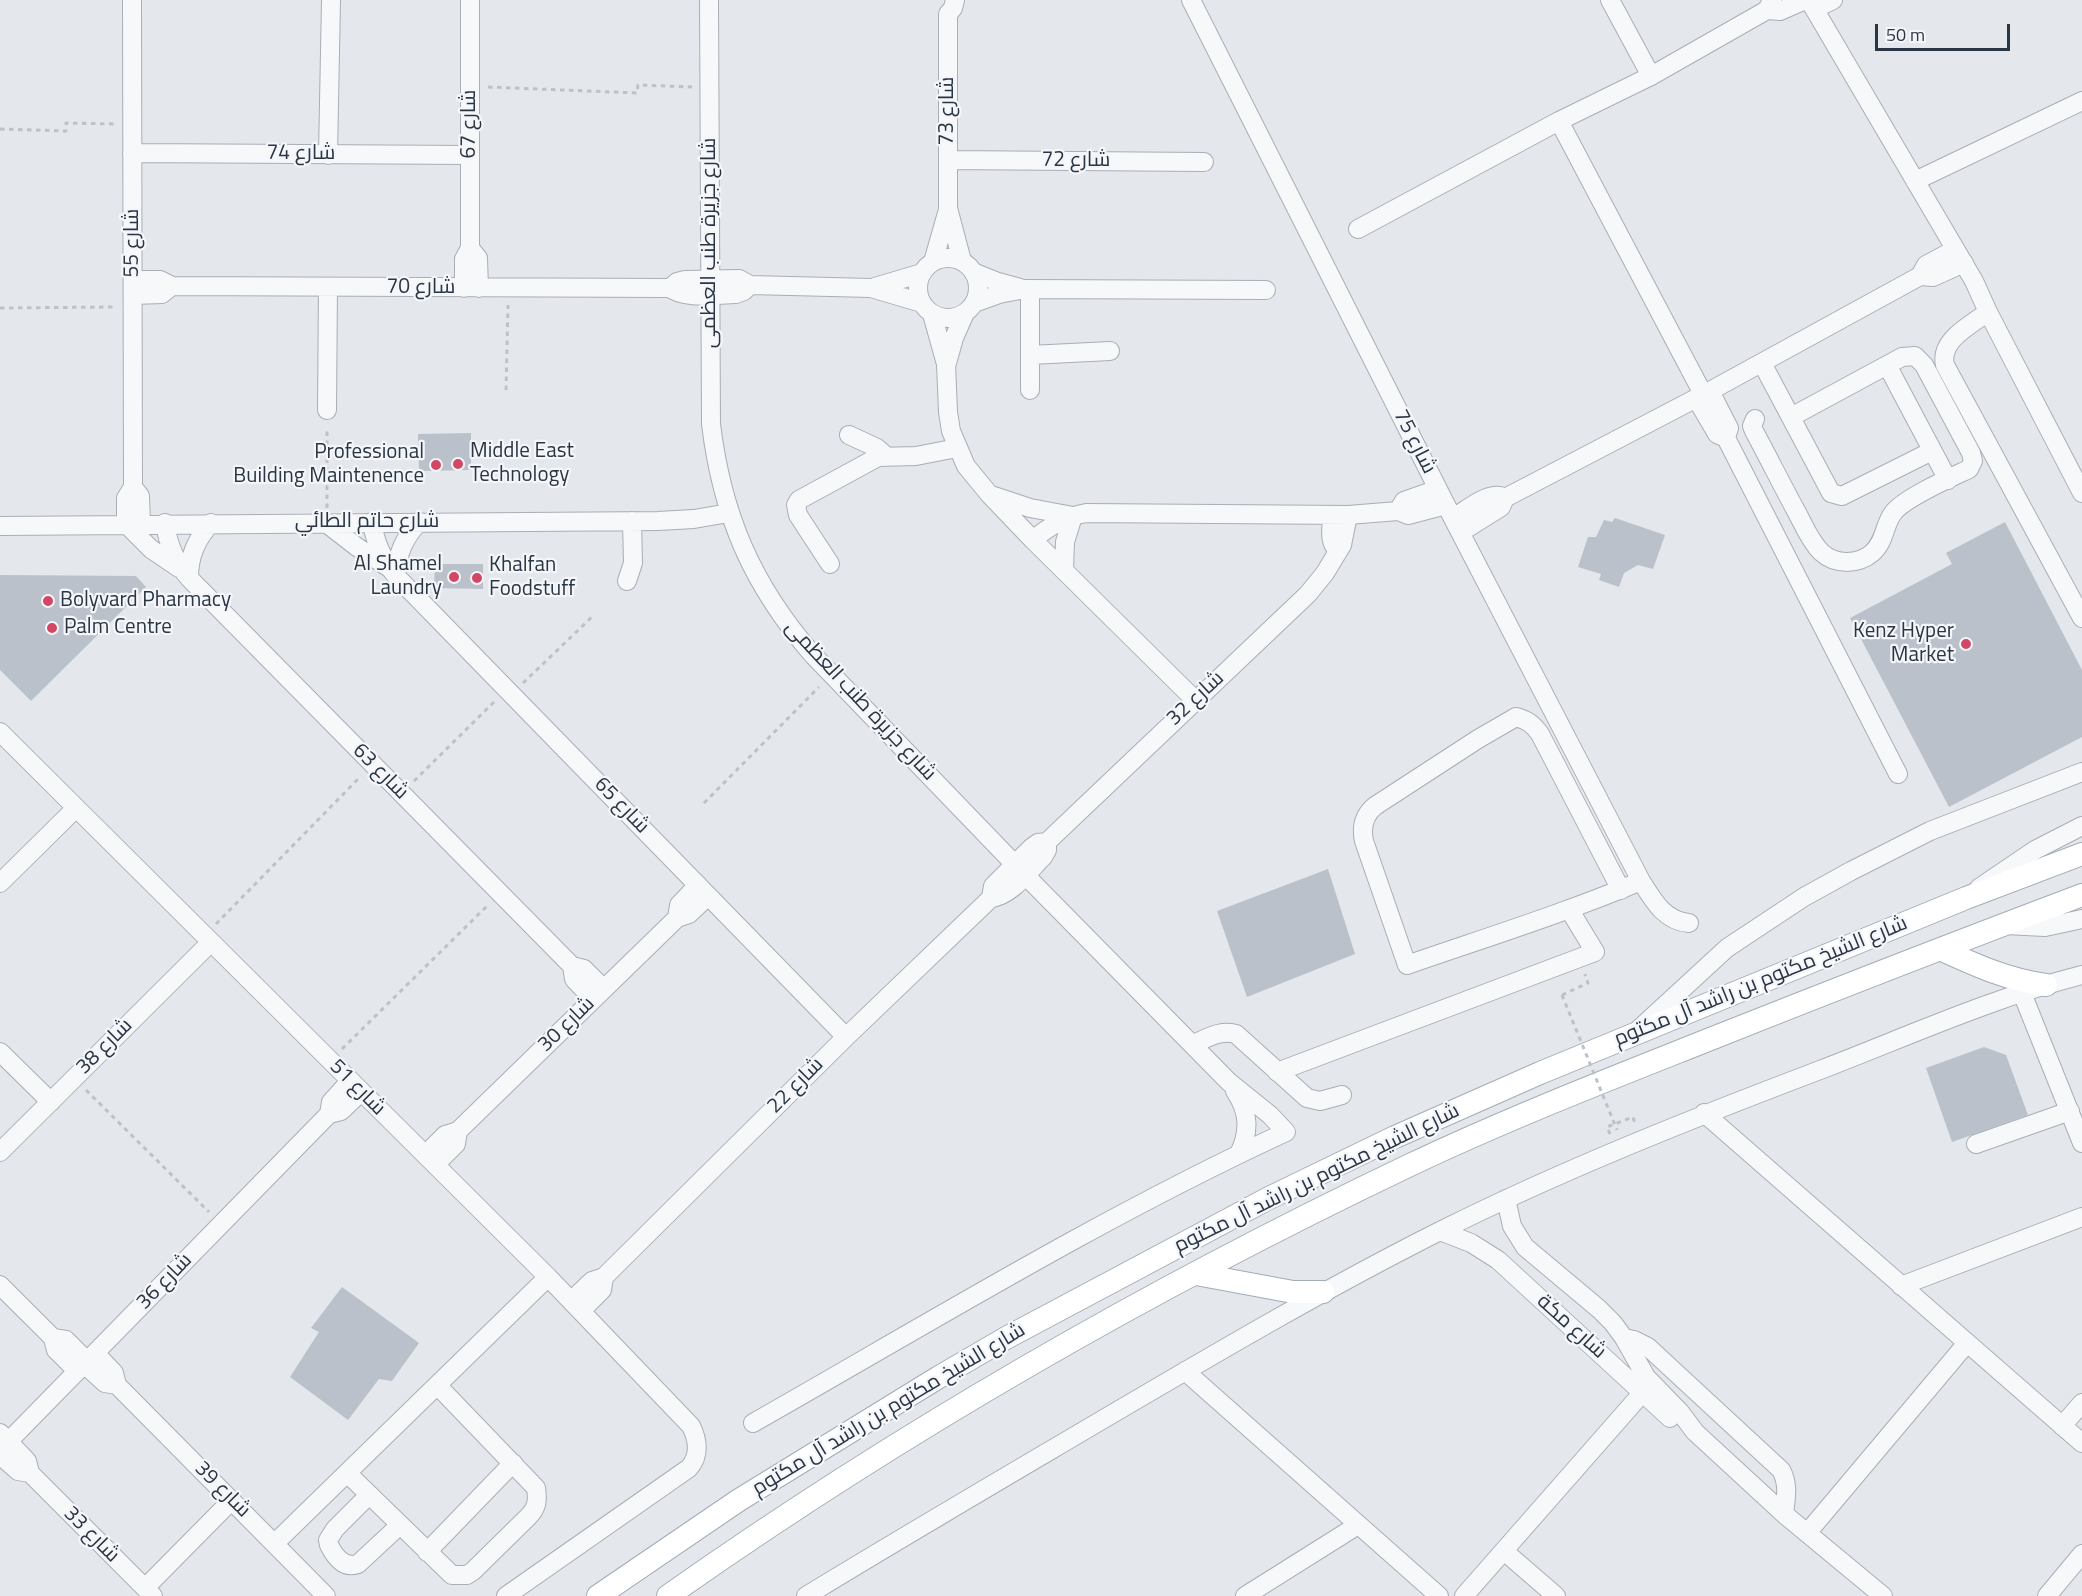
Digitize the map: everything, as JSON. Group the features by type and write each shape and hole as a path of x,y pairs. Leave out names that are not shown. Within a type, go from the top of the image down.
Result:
{"main road":[{"name":"شارع الشيخ مكتوم بن راشد آل مكتوم","path":"598,1596 805,1458 1016,1332 1279,1192 1395,1137 1540,1073 1966,898 2082,854"},
{"name":"شارع الشيخ مكتوم بن راشد آل مكتوم","path":"668,1596 762,1531 896,1446 1122,1312 1402,1169 1499,1125 1622,1074 2082,895"},
{"path":"1940,949 2001,975 2046,985"},
{"path":"1196,1274 1293,1292 1323,1292"}],"street":[{"name":"شارع 55","path":"132,0 133,487 140,496 134,524"},
{"path":"328,154 331,0"},
{"name":"شارع 67","path":"470,0 470,248 464,259 471,288"},
{"name":"شارع جزيرة طنب العظمى","path":"709,0 711,423 719,475 739,541 767,595 797,636 832,674 1019,870 1229,1082 1276,1120 1286,1132 1239,1154"},
{"name":"شارع 75","path":"1191,0 1641,881 1667,915 1680,922 1689,923"},
{"path":"1611,0 1651,76"},
{"path":"1358,229 1559,121 1651,76 1770,5 1780,11 1809,3 1833,0"},
{"path":"1809,3 1959,256 2082,494"},
{"name":"شارع 73","path":"947,5 948,208 953,235 967,267"},
{"path":"1916,181 2082,101"},
{"path":"1559,121 1703,394 1729,428 1726,438 1898,774"},
{"name":"شارع 74","path":"132,153 470,155"},
{"name":"شارع 72","path":"948,160 1204,162"},
{"name":"شارع 73","path":"927,268 948,208"},
{"path":"1034,540 1052,525 1073,516 1102,512 1340,515 1398,511 1408,515 1501,507 1505,498 1762,363 1920,276 1933,277 1959,256"},
{"path":"1027,289 998,282 967,267 942,259 927,268 918,288 946,364 948,412 957,448 966,466 989,494 1195,700"},
{"path":"946,364 954,338 978,292 977,282 967,267"},
{"name":"شارع 70","path":"871,288 927,268"},
{"name":"شارع 70","path":"133,294 162,294 172,286 670,288 682,294 710,287 740,293 750,285 871,288 927,309"},
{"path":"327,410 328,287"},
{"path":"1027,289 1030,390"},
{"path":"927,309 949,318 999,294 1027,289 1266,290"},
{"path":"1988,312 1949,343 1943,353 1945,365 2082,618"},
{"path":"1030,355 1110,351"},
{"path":"1755,419 1752,426 1754,431 1809,535 1821,551 1843,562 1859,560 1873,552 1883,539 1887,523 1897,508 1971,466 1973,457 1920,360 1908,356 1791,417"},
{"path":"1762,363 1827,489 1836,496 1848,494 1932,450"},
{"path":"1887,365 1948,480"},
{"path":"849,435 877,448 886,456"},
{"path":"830,564 798,515 796,505 803,497 845,477 871,460 886,456 916,456 957,448"},
{"path":"989,494 1030,508 1073,516"},
{"name":"شارع حاتم الطائي","path":"1,525 632,521 694,519 729,513"},
{"name":"شارع 32","path":"1019,870 1045,854 1047,842 1308,594 1325,573 1337,550 1331,538 1340,515"},
{"path":"1064,570 1065,543 1073,516"},
{"path":"627,581 633,563 632,521"},
{"name":"شارع 65","path":"372,522 378,547 393,572"},
{"path":"393,572 402,547 419,522"},
{"name":"شارع 63","path":"165,523 170,548 185,574"},
{"path":"185,574 202,532 211,523"},
{"name":"شارع 65","path":"326,523 393,572 846,1036"},
{"name":"شارع 63","path":"134,524 151,549 185,574 572,966 584,969 599,994"},
{"path":"1621,890 1540,734 1526,719 1516,717 1488,733 1398,790 1366,815 1363,828 1364,841 1407,965 1569,909 1621,890 1641,881"},
{"name":"شارع 51","path":"0,732 548,1277 686,1420 694,1433 697,1454 693,1464 685,1471 506,1596"},
{"path":"1633,1035 1727,948 1804,897 1930,831 2082,772"},
{"path":"0,883 76,808"},
{"path":"1966,898 2035,850 2082,826"},
{"name":"شارع 22","path":"576,1306 592,1281 604,1277 846,1036 991,898 1004,895 1019,870"},
{"name":"شارع 30","path":"430,1160 445,1135 458,1131 677,918 679,905 703,891"},
{"path":"1277,1072 1595,952 1569,909"},
{"path":"2003,925 2045,927 2082,919"},
{"name":"شارع 38","path":"0,1152 208,939"},
{"path":"806,1596 905,1535 1185,1371 1323,1292 1440,1231 1506,1199 1704,1113 2022,993 2082,975"},
{"path":"2022,993 2082,1143"},
{"path":"1193,1044 1220,1034 1236,1034 1307,1098 1320,1101 1342,1095"},
{"path":"0,1052 51,1102"},
{"name":"شارع جزيرة طنب العظمى","path":"1229,1082 1245,1108 1247,1119 1247,1132 1239,1154"},
{"name":"شارع 36","path":"2,1445 329,1114 331,1101 356,1086"},
{"path":"1976,1144 2070,1112"},
{"path":"1704,1113 2082,1443"},
{"path":"753,1423 1062,1246 1239,1154"},
{"name":"شارع مكة","path":"1506,1199 1512,1226 1525,1247 1599,1309 1624,1338 1648,1388"},
{"path":"1901,1286 2082,1217"},
{"name":"شارع مكة","path":"1440,1231 1471,1243 1498,1260 1648,1388 1680,1412 1695,1432 1784,1514 1883,1596"},
{"path":"274,1543 548,1277"},
{"name":"شارع 39","path":"0,1285 54,1338 56,1350 86,1362 101,1381 109,1385 117,1385 326,1596"},
{"path":"1624,1338 1648,1347 1781,1470 1786,1481 1784,1514"},
{"path":"1808,1532 1967,1343"},
{"path":"1185,1371 1438,1596"},
{"path":"347,1473 452,1575 466,1575 528,1518 535,1509 538,1499 536,1488 437,1385"},
{"path":"1464,1596 1648,1388"},
{"path":"2062,1426 2082,1403"},
{"name":"شارع 33","path":"2,1445 27,1461 30,1473 145,1592"},
{"path":"427,1552 513,1463"},
{"path":"369,1495 331,1534 329,1545 339,1559 348,1565 358,1564 400,1525"},
{"path":"145,1592 232,1500"},
{"path":"1245,1596 1358,1525"},
{"path":"1504,1551 1556,1596"},
{"path":"2047,1596 2082,1554"}],"path":[{"path":"470,87 638,93 638,85 709,87"},
{"path":"0,129 66,131 66,123 132,125"},
{"path":"506,390 508,288"},
{"path":"0,308 133,294"},
{"path":"326,523 327,410"},
{"path":"401,794 594,615"},
{"path":"704,803 832,674"},
{"path":"208,939 372,764"},
{"path":"330,1061 500,893"},
{"path":"1588,983 1562,995 1617,1130 1635,1124 1633,1118 1607,1127"},
{"path":"74,1078 221,1224"}],"building":[{"path":"471,433 471,470 419,471 418,434"},
{"path":"1615,518 1665,535 1653,569 1638,565 1624,573 1619,587 1599,580 1601,574 1578,567 1588,537 1596,537 1604,520 1612,522"},
{"name":"Kenz Hyper Market","path":"2005,522 2082,670 2082,737 1949,807 1850,618 1952,564 1946,553"},
{"path":"435,564 483,564 483,589 434,588"},
{"name":"Palm Centre","path":"0,575 136,576 146,587 31,701 0,670"},
{"path":"1328,869 1355,954 1247,997 1217,911"},
{"path":"1984,1047 2006,1055 2028,1115 1952,1142 1926,1068"},
{"path":"342,1287 419,1343 392,1381 379,1379 348,1420 290,1377 319,1332 311,1328"}],"place":[{"name":"Middle East Technology","path":"458,464"},
{"name":"Professional Building Maintenence","path":"436,465"},
{"name":"Al Shamel Laundry","path":"454,577"},
{"name":"Khalfan Foodstuff","path":"477,578"},
{"name":"Bolyvard Pharmacy","path":"48,601"},
{"name":"Palm Centre","path":"52,628"},
{"name":"Kenz Hyper Market","path":"1966,644"}]}
